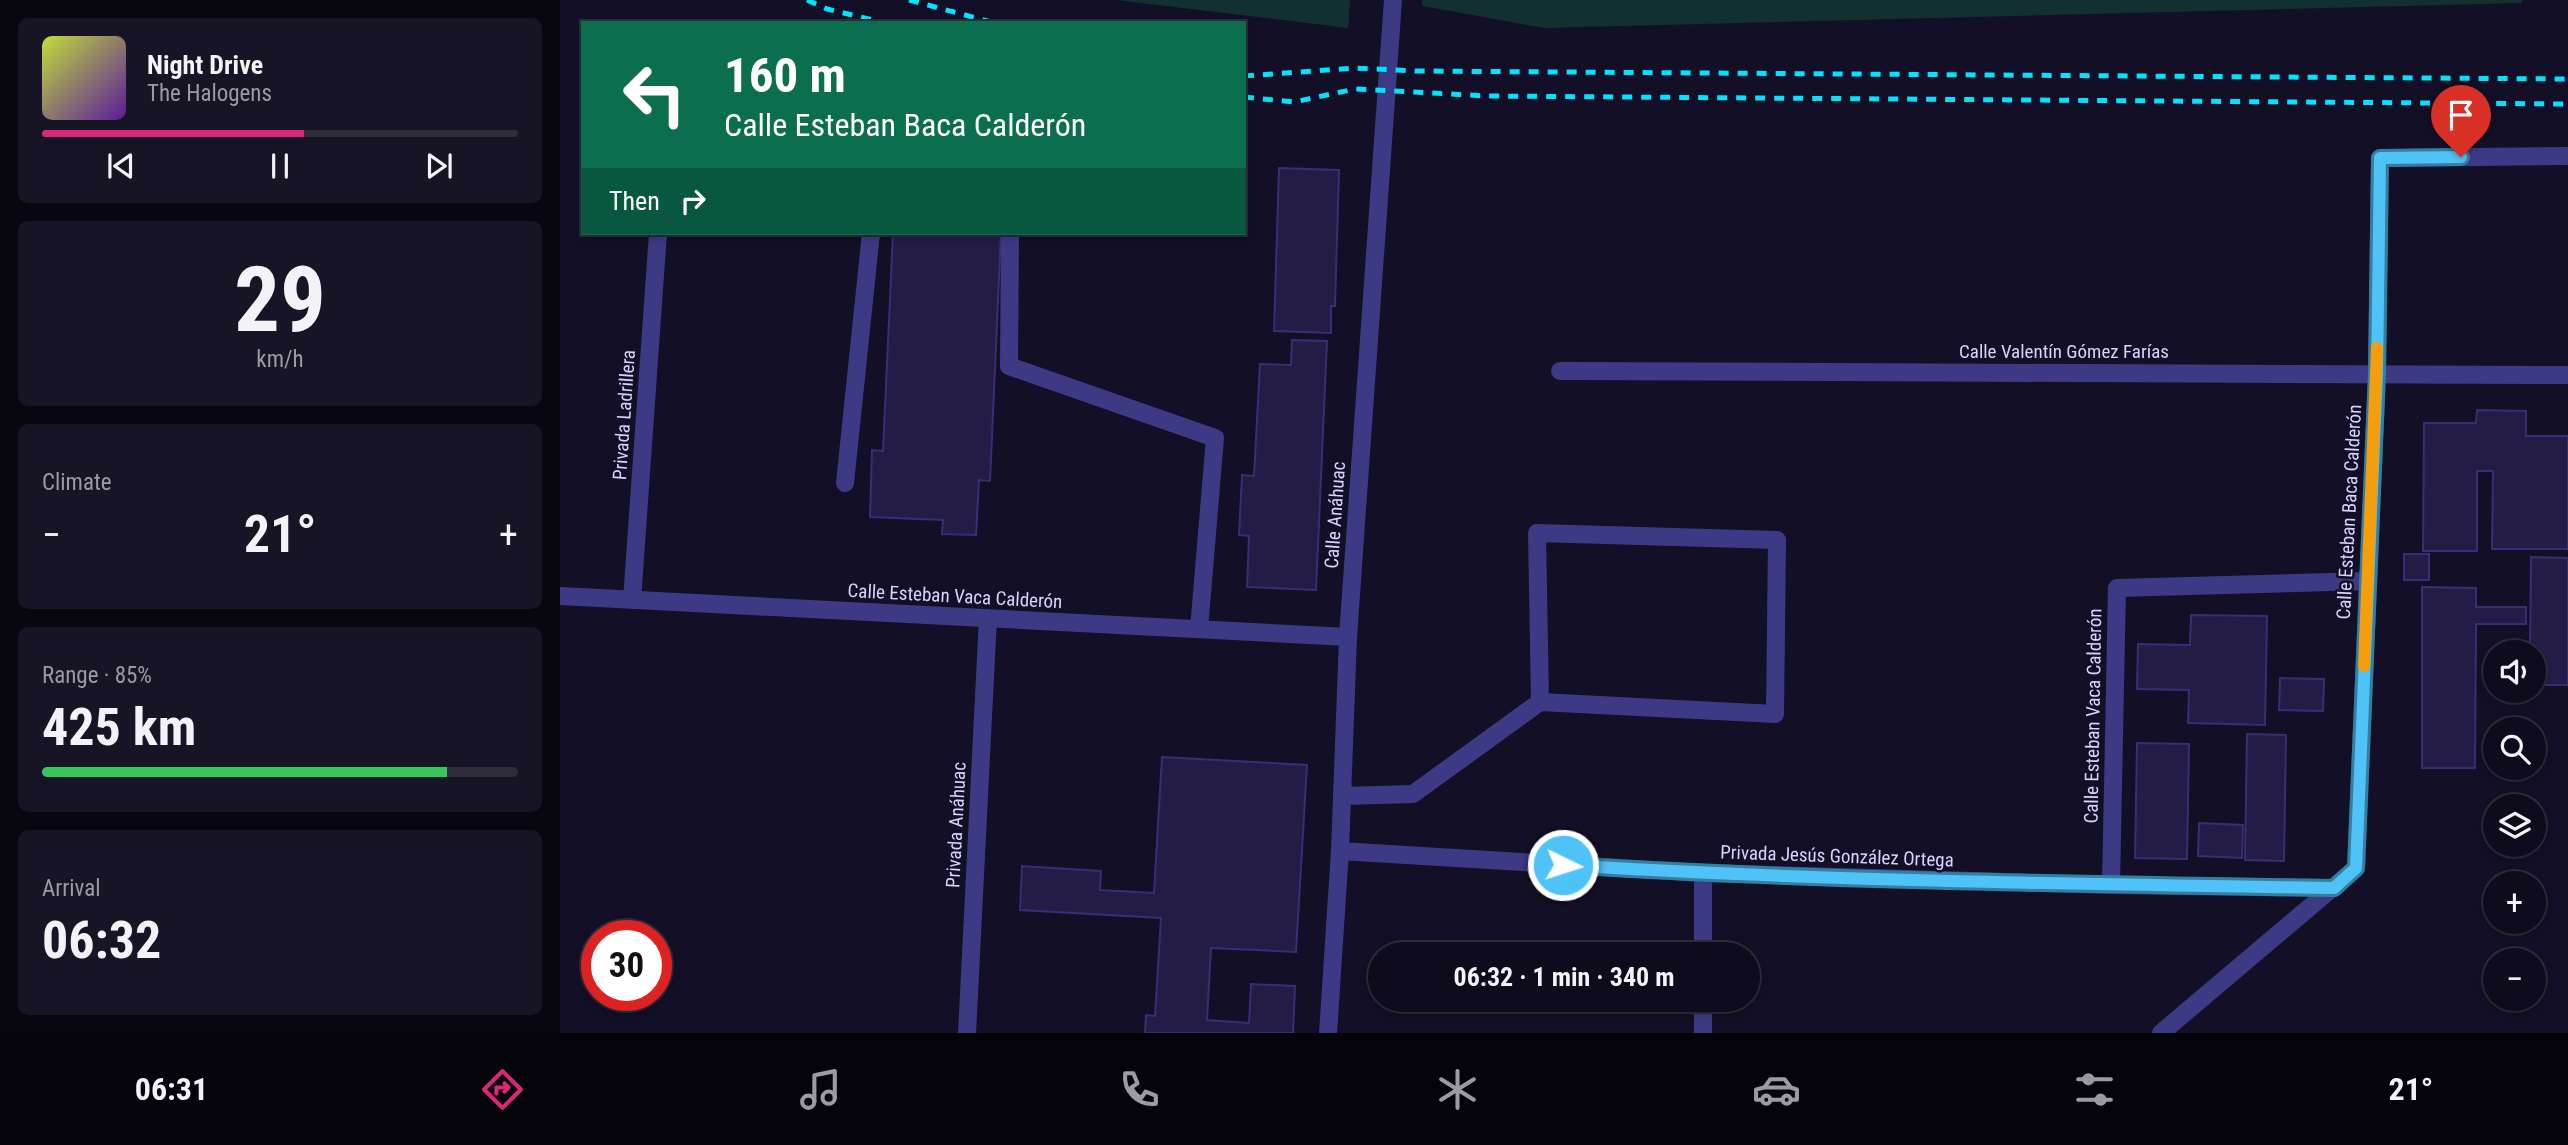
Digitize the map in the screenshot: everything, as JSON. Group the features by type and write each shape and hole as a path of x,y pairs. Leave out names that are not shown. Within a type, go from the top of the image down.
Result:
{"street":[{"name":"Calle Anáhuac","path":"1328,1033 1343,796 1348,638 1393,0"},
{"name":"Calle Esteban Baca Calderón","path":"2334,888 2356,868 2377,373 2380,158 2568,156"},
{"name":"Privada Ladrillera","path":"632,600 658,235"},
{"path":"845,483 871,235"},
{"path":"1010,235 1009,366 1215,438 1199,629"},
{"name":"Calle Valentín Gómez Farías","path":"1560,371 2568,375"},
{"path":"1343,796 1413,794 1540,702 1775,714 1777,540 1537,533 1540,702"},
{"name":"Calle Esteban Vaca Calderón","path":"2110,885 2117,588 2367,581"},
{"name":"Calle Esteban Vaca Calderón","path":"560,596 1348,638"},
{"name":"Privada Anáhuac","path":"967,1033 988,618"},
{"name":"Privada Jesús González Ortega","path":"1340,852 1703,873 2110,885 2334,888"},
{"path":"1703,873 1703,942"},
{"path":"2161,1033 2334,888"},
{"path":"1703,1012 1703,1033"}],"green space":[{"path":"1116,0 1350,0 1348,28"},
{"path":"1422,0 2522,0 2522,3 1544,28 1422,6"}],"building":[{"path":"1279,168 1339,170 1335,306 1331,306 1331,333 1274,331"},
{"path":"893,235 1001,235 990,481 979,480 976,535 942,534 943,520 870,517 872,450 883,451"},
{"path":"1292,340 1327,341 1316,590 1247,587 1249,536 1239,535 1242,475 1254,476 1260,364 1291,365"},
{"path":"2477,410 2526,411 2526,436 2568,436 2568,549 2492,549 2493,471 2477,471 2477,551 2423,551 2424,423 2476,423"},
{"path":"2404,554 2429,554 2429,580 2404,580"},
{"path":"2531,557 2568,558 2568,685 2546,685 2546,640 2530,640"},
{"path":"2422,587 2476,588 2476,607 2526,607 2526,624 2476,624 2475,768 2422,768"},
{"path":"2191,615 2267,616 2265,725 2188,723 2189,690 2137,689 2138,644 2190,645"},
{"path":"2280,678 2324,679 2323,711 2279,710"},
{"path":"2247,734 2286,735 2284,861 2245,860"},
{"path":"2137,743 2189,744 2187,859 2135,858"},
{"path":"1162,757 1307,765 1296,952 1211,948 1207,1020 1249,1023 1251,984 1295,986 1293,1033 1145,1033 1146,1015 1155,1016 1161,918 1020,910 1022,866 1101,871 1100,890 1154,893"},
{"path":"2199,823 2243,825 2242,858 2198,856"}],"railway":[{"path":"807,0 827,9 878,21"},
{"path":"909,0 988,21"},
{"path":"1246,76 1355,68 1416,71 2568,79"},
{"path":"1246,97 1294,102 1355,89 1487,96 2568,104"}],"slow traffic":[{"path":"2364,666 2377,348"}],"route":[{"path":"1563,865 1703,873 2110,885 2334,888 2356,868 2377,373 2380,158 2461,157"}]}
